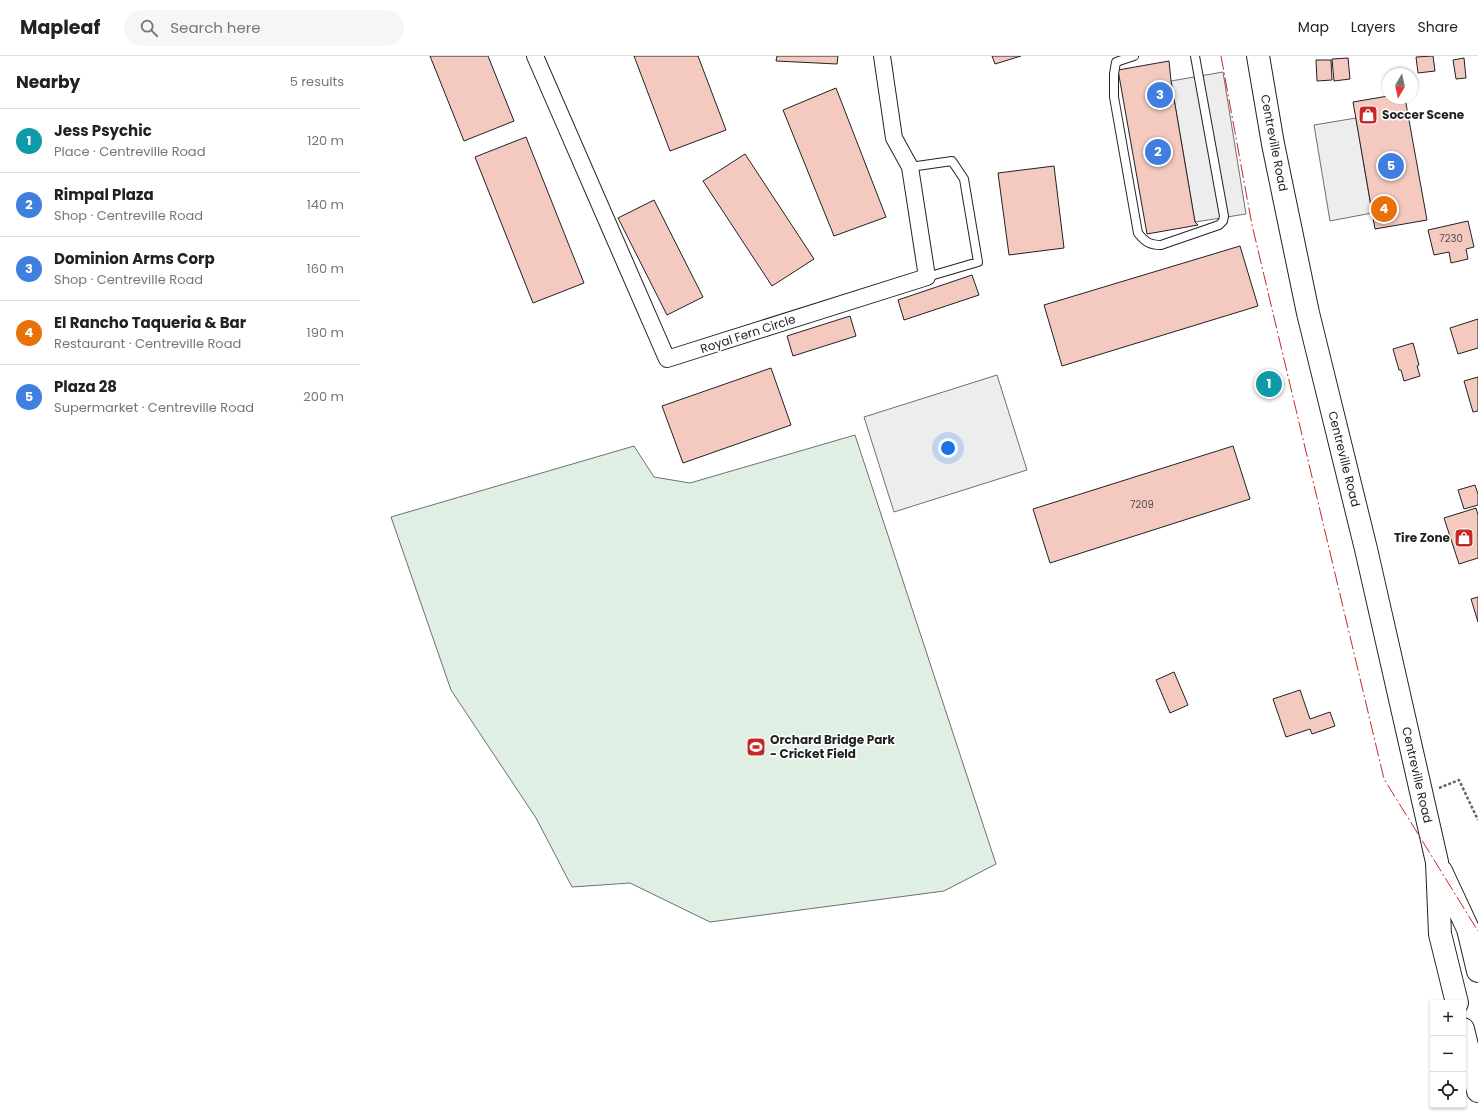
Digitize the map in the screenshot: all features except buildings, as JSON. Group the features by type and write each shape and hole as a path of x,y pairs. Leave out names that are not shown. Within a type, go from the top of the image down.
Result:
{"highway":[{"name":"Centreville Road","path":"1258,56 1273,144 1308,313 1366,549 1437,862 1440,934 1456,1000"},
{"name":"Centreville Road","path":"1437,862 1468,929 1478,970"},
{"path":"1465,1036 1478,1091"}],"street":[{"name":"Royal Fern Circle","path":"535,56 667,359 927,277"},
{"path":"882,56 894,138 910,167 927,277"}],"lane":[{"path":"1134,56 1116,62 1114,74 1114,97 1138,233 1144,241 1153,245 1161,245 1219,225 1223,221 1224,216 1195,56"},
{"path":"910,167 952,161 964,179 978,262 927,277"}],"path":[{"path":"1422,796 1459,780 1478,820"}],"green space":[{"path":"855,435 996,864 944,891 710,922 630,883 572,887 536,818 451,690 391,517 634,446 654,477 690,483"}],"shaded area":[{"path":"1223,72 1246,214 1195,222 1171,81"},
{"path":"1356,118 1372,213 1330,221 1314,125"},
{"path":"997,375 1027,470 894,512 864,417"}],"power":[{"path":"1221,56 1252,225 1384,779 1478,931"}],"place":[{"name":"Dominion Arms Corp","path":"1160,95"},
{"name":"Soccer Scene","path":"1368,115"},
{"name":"Rimpal Plaza","path":"1158,152"},
{"name":"Plaza 28","path":"1391,166"},
{"name":"El Rancho Taqueria & Bar","path":"1384,209"},
{"name":"Jess Psychic","path":"1269,384"},
{"name":"Tire Zone","path":"1464,538"},
{"name":"Orchard Bridge Park - Cricket Field","path":"756,747"}]}
